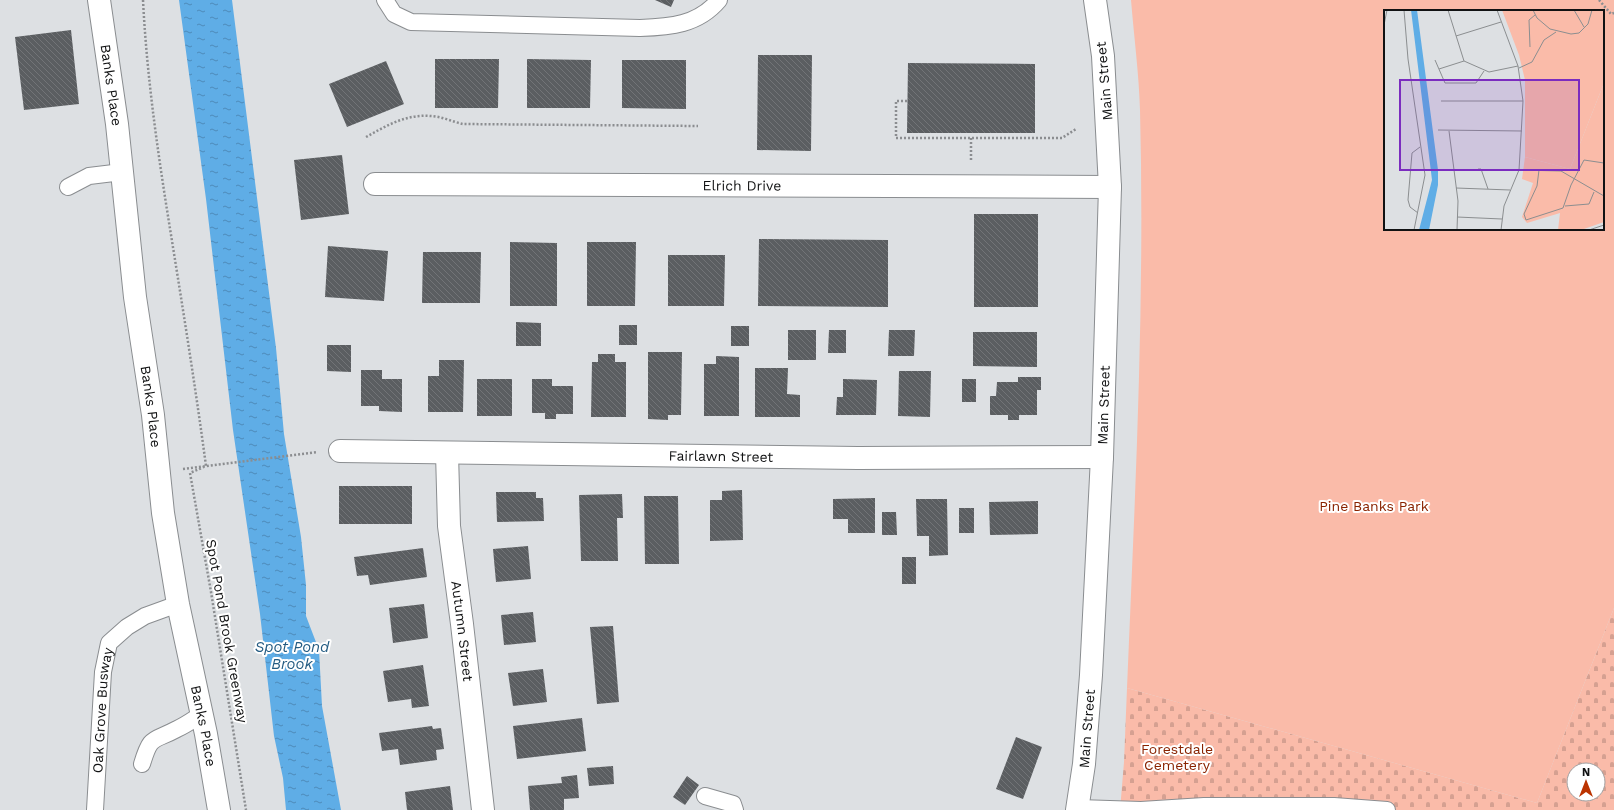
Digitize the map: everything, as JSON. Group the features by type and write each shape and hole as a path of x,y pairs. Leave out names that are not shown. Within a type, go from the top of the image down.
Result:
{"street":[{"name":"Banks Place","path":"99,0 117,124 135,297 153,415 163,513 178,604 202,714 219,810"},
{"name":"Main Street","path":"1077,809 1084,764 1091,675 1102,457 1110,187 1108,131 1102,56 1094,0"},
{"name":"Elrich Drive","path":"375,184 1110,187"},
{"name":"Fairlawn Street","path":"330,451 858,458 1102,457"},
{"name":"Autumn Street","path":"448,453 449,526 462,624 483,810"}],"lane":[{"path":"385,0 394,14 411,22 640,28 663,27 690,21 712,9 719,0"},
{"path":"68,188 89,176 122,172"},
{"name":"Oak Grove Busway","path":"94,810 103,672 110,643 127,627 145,616 178,604"},
{"path":"142,764 147,748 156,738 177,729 202,714"},
{"path":"705,796 733,804 735,810"},
{"path":"1077,809 1141,810 1204,806 1255,809 1334,806 1387,810"}],"path":[{"path":"142,0 144,38 153,108 195,383 206,466"},
{"path":"1600,0 1611,14 1614,13"},
{"path":"907,100 896,101 896,138 1062,138 1076,129"},
{"path":"366,137 402,119 416,116 431,116 464,124 698,126"},
{"path":"159,472 330,451"},
{"name":"Spot Pond Brook Greenway","path":"206,466 190,472 212,592 246,810"}],"green space":[{"name":"Pine Banks Park","path":"1131,0 1614,0 1614,608 1537,803 1127,688 1140,327 1141,182 1138,69"},
{"name":"Forestdale Cemetery","path":"1614,608 1614,810 1120,810 1124,762 1127,688 1537,803"}],"water":[{"name":"Spot Pond Brook","path":"179,0 232,0 276,348 284,434 301,537 306,585 306,616 319,650 322,706 341,810 286,810 283,778 274,736 260,614 233,430 206,199"}],"building":[{"path":"655,0 674,0 671,7"},
{"path":"71,30 79,104 24,110 15,37"},
{"path":"758,55 812,55 811,151 757,150"},
{"path":"435,59 499,59 498,108 435,108"},
{"path":"527,59 591,60 590,108 527,108"},
{"path":"622,60 686,60 686,109 622,108"},
{"path":"386,61 404,104 347,127 329,84"},
{"path":"908,63 1035,64 1035,133 907,133"},
{"path":"342,155 349,214 301,220 294,160"},
{"path":"974,214 1038,214 1038,307 974,307"},
{"path":"759,239 888,240 888,307 758,306"},
{"path":"510,242 557,243 557,306 510,306"},
{"path":"587,242 636,242 635,306 587,306"},
{"path":"328,246 388,251 384,301 325,297"},
{"path":"423,252 481,252 480,303 422,303"},
{"path":"668,255 725,255 724,306 668,306"},
{"path":"516,322 541,323 541,346 516,346"},
{"path":"619,325 637,325 637,345 619,345"},
{"path":"731,326 749,326 749,346 731,346"},
{"path":"788,330 816,330 816,360 788,360"},
{"path":"829,330 846,330 846,353 828,353"},
{"path":"889,330 915,330 914,356 888,356"},
{"path":"973,332 1037,332 1037,367 973,366"},
{"path":"327,345 351,345 351,372 327,371"},
{"path":"648,352 682,352 681,415 668,415 668,420 648,419"},
{"path":"598,354 615,354 615,362 626,362 626,417 591,417 592,362 598,362"},
{"path":"716,356 739,357 739,416 704,416 704,364 716,364"},
{"path":"439,360 464,360 463,412 428,412 428,376 439,376"},
{"path":"755,368 788,368 787,394 800,395 800,417 755,417"},
{"path":"361,370 382,370 382,379 402,379 402,412 379,411 379,406 361,406"},
{"path":"899,371 931,371 930,417 898,416"},
{"path":"1018,377 1041,377 1041,390 1037,390 1037,415 1019,415 1019,420 1008,420 1008,415 990,415 990,396 996,396 997,382 1018,382"},
{"path":"477,379 512,379 512,416 477,416"},
{"path":"532,379 552,379 552,386 573,386 573,414 556,414 556,419 545,419 545,413 532,413"},
{"path":"843,379 877,380 876,415 836,415 837,397 843,397"},
{"path":"962,379 976,379 976,402 962,402"},
{"path":"339,486 412,486 412,524 339,524"},
{"path":"742,490 743,540 710,541 710,500 722,500 722,491"},
{"path":"496,492 536,492 536,498 543,498 544,521 497,522"},
{"path":"622,494 623,518 617,518 618,561 581,561 579,495"},
{"path":"644,496 678,496 679,564 645,564"},
{"path":"875,498 875,533 848,533 848,519 833,519 833,499"},
{"path":"916,499 947,499 948,555 929,556 929,536 917,536"},
{"path":"1038,501 1038,534 990,535 989,502"},
{"path":"959,508 974,508 974,533 959,533"},
{"path":"882,512 896,512 897,535 882,535"},
{"path":"528,546 531,579 496,582 493,549"},
{"path":"423,548 427,577 370,585 368,575 357,576 354,557"},
{"path":"902,557 916,557 916,584 902,584"},
{"path":"424,604 428,638 393,643 389,608"},
{"path":"533,612 536,642 504,645 501,615"},
{"path":"613,626 619,702 597,704 590,627"},
{"path":"423,665 429,706 412,708 411,699 388,702 383,671"},
{"path":"543,669 547,702 513,706 508,673"},
{"path":"582,718 586,751 517,759 513,726"},
{"path":"432,726 433,729 441,728 444,749 436,750 437,760 400,765 398,749 382,751 379,733"},
{"path":"1016,737 1042,747 1023,799 996,789"},
{"path":"613,766 614,784 589,786 587,768"},
{"path":"577,775 579,798 564,799 564,810 530,810 528,786 562,783 561,777"},
{"path":"687,776 699,785 685,805 673,797"},
{"path":"450,786 453,810 407,810 405,792"}]}
